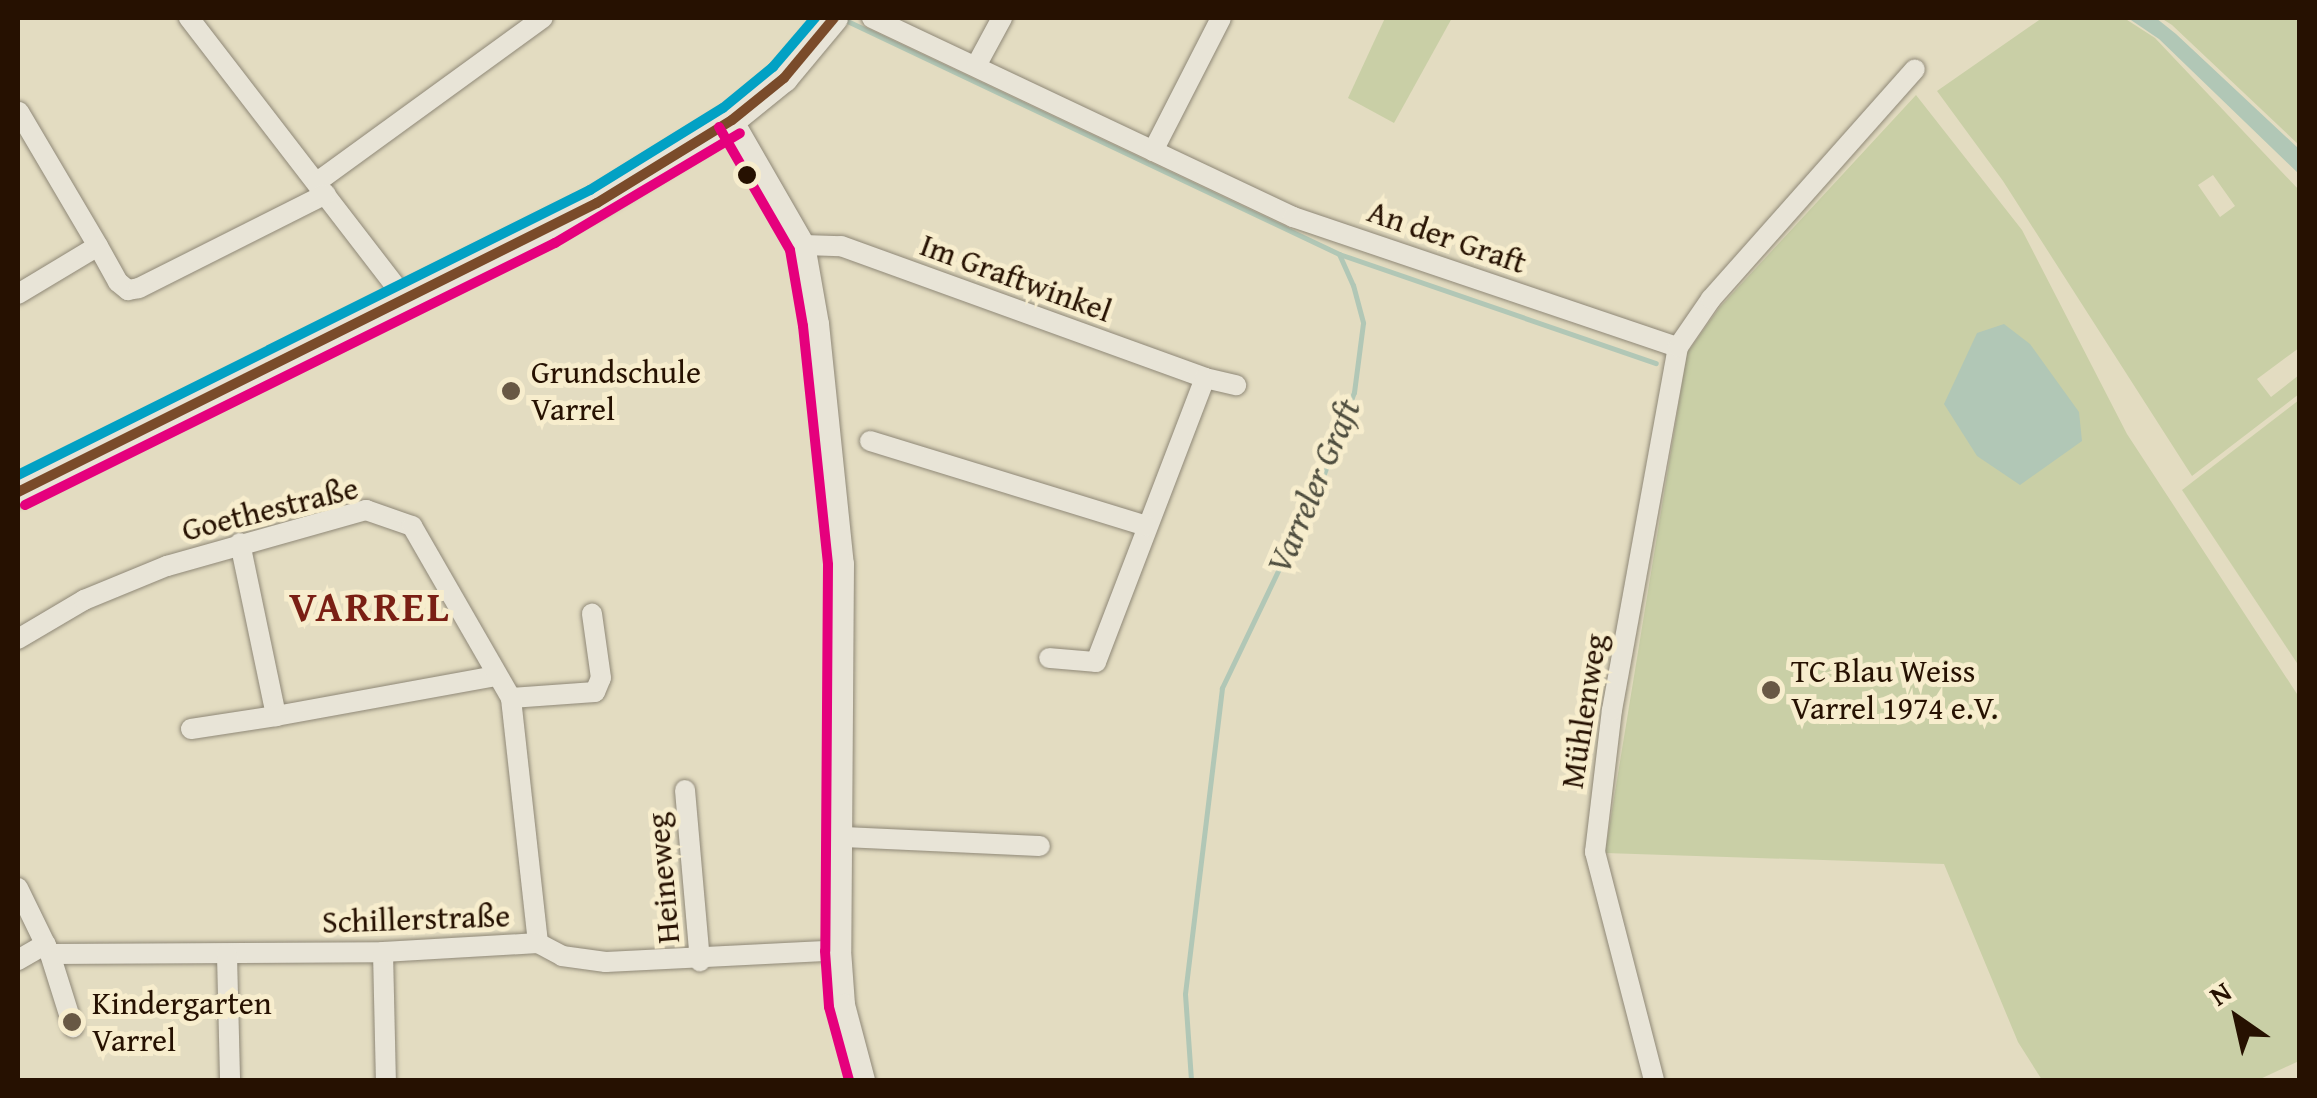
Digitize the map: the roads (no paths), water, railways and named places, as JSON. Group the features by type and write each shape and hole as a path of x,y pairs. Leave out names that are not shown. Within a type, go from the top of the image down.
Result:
{"main road":[{"path":"18,492 404,297 548,230 732,120 784,78 834,18"}],"street":[{"path":"189,18 404,297"},
{"path":"19,112 118,282 128,290 139,288 321,188 544,18"},
{"name":"An der Graft","path":"872,18 1294,218 1678,346"},
{"path":"976,66 1002,18"},
{"path":"1153,151 1221,18"},
{"path":"1678,346 1711,299 1915,69"},
{"path":"732,120 804,245 843,564 840,950 844,1005 864,1080"},
{"name":"Im Graftwinkel","path":"804,245 841,246 1205,378 1236,385"},
{"path":"18,294 98,246"},
{"name":"Mühlenweg","path":"1654,1080 1595,852 1612,710 1678,346"},
{"path":"1050,658 1096,662 1205,378"},
{"path":"870,442 1146,526"},
{"name":"Goethestraße","path":"18,639 84,600 240,544 366,510 389,513 412,526 510,698 538,943"},
{"path":"240,544 276,716"},
{"path":"510,698 596,692 602,678 592,614"},
{"path":"191,729 496,676"},
{"name":"Heineweg","path":"685,790 700,961"},
{"path":"843,837 1040,846"},
{"path":"18,888 48,949 73,1027"},
{"name":"Schillerstraße","path":"48,949 227,955 383,952 538,943 562,956 606,962 700,961 840,950"},
{"path":"18,960 48,949"},
{"path":"383,952 386,1080"},
{"path":"227,955 230,1080"}],"waterway":[{"name":"Varreler Graft","path":"843,19 1339,254 1353,285 1363,323 1354,392 1322,479 1222,688 1185,994 1191,1080"},
{"path":"1339,254 1656,363"}],"place":[{"name":"Grundschule Varrel","path":"511,391"},
{"name":"TC Blau Weiss Varrel 1974 e.V.","path":"1771,690"},
{"name":"Kindergarten Varrel","path":"72,1022"}],"district":[{"name":"VARREL","path":"370,606"}]}
